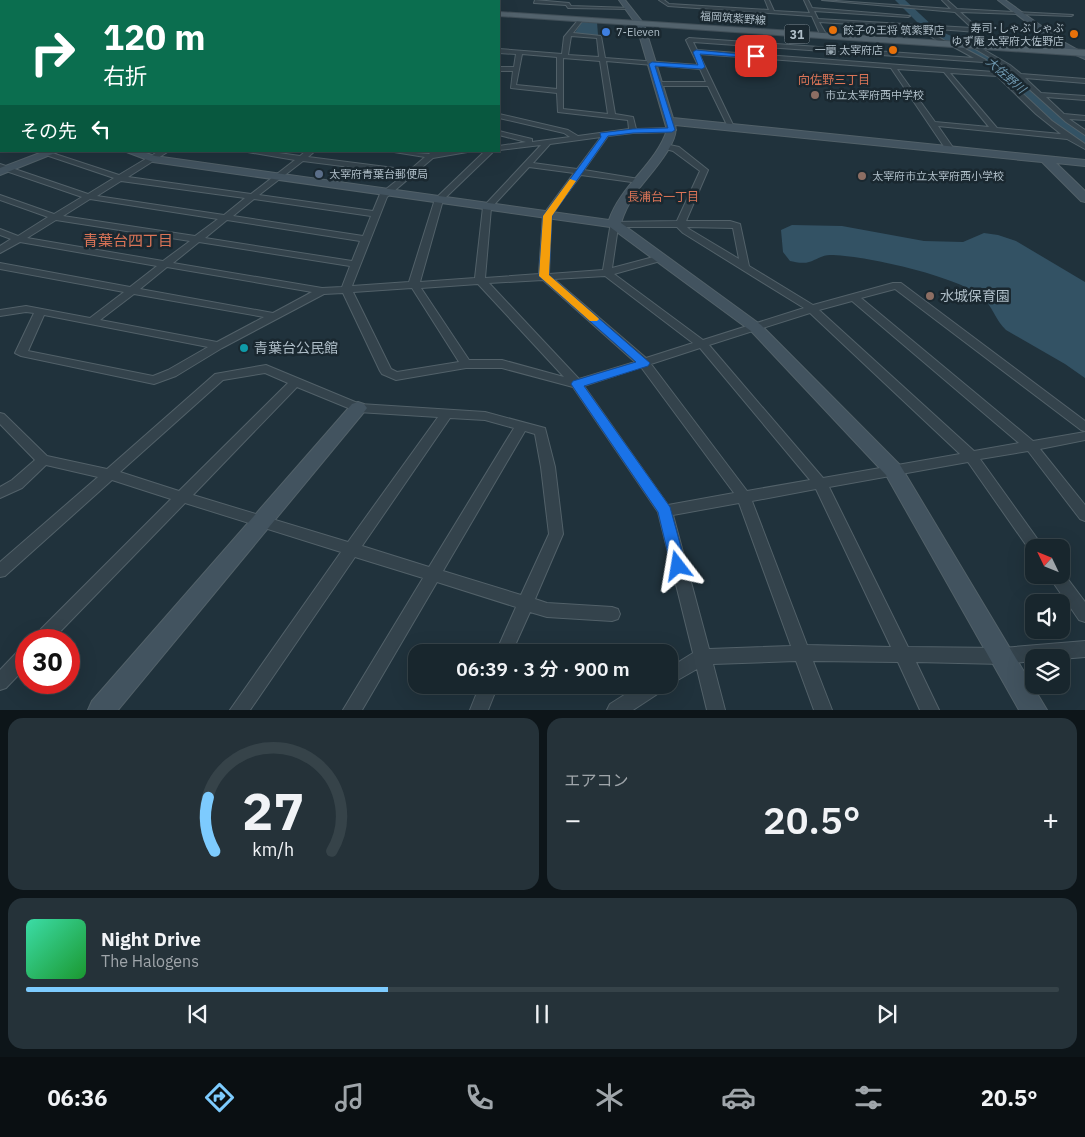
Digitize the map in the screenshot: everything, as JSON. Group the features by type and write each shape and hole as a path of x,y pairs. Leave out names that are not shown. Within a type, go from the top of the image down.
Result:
{"main road":[{"name":"福岡筑紫野線","path":"500,13 823,35 948,40 970,45 1081,53"},
{"name":"福岡筑紫野線","path":"500,13 581,20 639,22"}],"street":[{"path":"537,0 536,2 570,2 568,7 629,8"},
{"path":"607,273 616,216 638,181 665,146 671,125 639,22 622,0"},
{"path":"661,0 668,5 977,30 944,0"},
{"path":"688,0 689,6"},
{"path":"727,0 729,9"},
{"path":"767,0 772,12"},
{"path":"806,0 830,49 834,62"},
{"path":"824,0 915,8 1071,15"},
{"path":"908,0 948,40"},
{"path":"1001,0 1081,53"},
{"path":"1007,0 1024,14"},
{"path":"902,7 908,16 920,26 983,60 1045,119 1067,137 1085,147"},
{"path":"811,9 908,16"},
{"path":"581,20 567,37 562,57 559,91 560,111 630,118 633,131"},
{"path":"570,34 599,37 612,116"},
{"path":"731,127 689,40 983,60"},
{"path":"970,45 999,60 1085,133"},
{"path":"500,51 702,67"},
{"path":"696,52 1085,81"},
{"path":"518,54 513,87 559,91"},
{"path":"892,66 950,149"},
{"path":"500,69 516,70"},
{"path":"945,70 995,130"},
{"path":"657,84 710,84"},
{"path":"1042,95 1085,98"},
{"path":"500,116 566,131 576,138"},
{"path":"1064,116 1085,118"},
{"path":"934,124 1067,137"},
{"path":"500,148 671,125 731,127 1085,163"},
{"path":"500,133 536,143"},
{"path":"544,276 548,216 605,137 602,135"},
{"path":"548,142 487,207 480,280 577,384 665,511 716,710"},
{"path":"665,146 676,149 704,170 680,225"},
{"path":"3,169 47,152 120,178 376,214"},
{"path":"132,152 153,158 278,177 614,224 730,224 737,226 745,268"},
{"path":"0,250 163,152"},
{"path":"254,152 410,172"},
{"path":"92,321 310,152"},
{"path":"406,152 434,154 457,152"},
{"path":"466,364 414,284 439,199 489,152"},
{"path":"434,154 383,196 346,288 386,371 396,376 466,364 502,364 577,384 812,309 897,285 1085,427"},
{"path":"1045,159 1085,198"},
{"path":"527,164 638,181"},
{"path":"3,169 90,197 367,238"},
{"path":"0,197 55,218 355,264"},
{"path":"614,224 756,328 893,470 1034,710"},
{"path":"680,225 686,231 812,309 971,456 1030,539"},
{"path":"0,232 18,239 322,291 607,273 661,258"},
{"path":"0,266 273,316"},
{"path":"607,273 702,345 820,483 930,710"},
{"path":"544,276 644,363 744,497 823,710"},
{"path":"40,311 21,353 154,380 172,374 218,346 322,291"},
{"path":"853,297 1031,446 1085,515"},
{"path":"0,313 26,309 40,311 218,346"},
{"path":"0,572 219,377 266,369 358,408 485,416 541,431 548,467 556,534 508,644"},
{"path":"52,629 296,381"},
{"path":"101,710 263,522 358,408"},
{"path":"239,710 447,413"},
{"path":"0,417 43,460 109,474 546,610 612,614"},
{"path":"352,710 522,426"},
{"path":"665,511 1085,436"},
{"path":"0,493 18,484 43,460"},
{"path":"1063,584 1085,615"},
{"path":"678,672 702,657 802,653 1002,656 1085,649"},
{"path":"0,682 15,666"},
{"path":"478,710 486,694"},
{"path":"616,710 642,694"}],"water":[{"path":"582,22 597,22 598,35 574,34"},
{"path":"792,225 842,226 924,241 963,242 984,233 1016,241 1085,282 1085,378 1065,364 1006,330 981,296 969,288 908,268 845,256 827,255 804,263 790,261 783,252 781,230"}],"waterway":[{"name":"大佐野川","path":"900,0 932,31 988,57 1051,116 1085,140"}],"slow traffic":[{"path":"572,181 548,216 544,276 593,319"}],"place":[{"name":"餃子の王将 筑紫野店","path":"833,30"},
{"name":"7-Eleven","path":"606,32"},
{"name":"寿司･しゃぶしゃぶ ゆず庵 太宰府大佐野店","path":"1074,34"},
{"name":"一蘭 太宰府店","path":"893,50"},
{"name":"市立太宰府西中学校","path":"815,95"},
{"name":"太宰府青葉台郵便局","path":"319,174"},
{"name":"太宰府市立太宰府西小学校","path":"862,176"},
{"name":"水城保育園","path":"930,296"},
{"name":"青葉台公民館","path":"244,348"}],"district":[{"name":"向佐野三丁目","path":"834,79"},
{"name":"長浦台一丁目","path":"663,196"},
{"name":"青葉台四丁目","path":"128,240"}],"route":[{"path":"678,566 665,511 577,384 644,363 544,276 548,216 605,137 602,135 633,131 672,130 652,64 702,67 696,52 756,56"}]}
